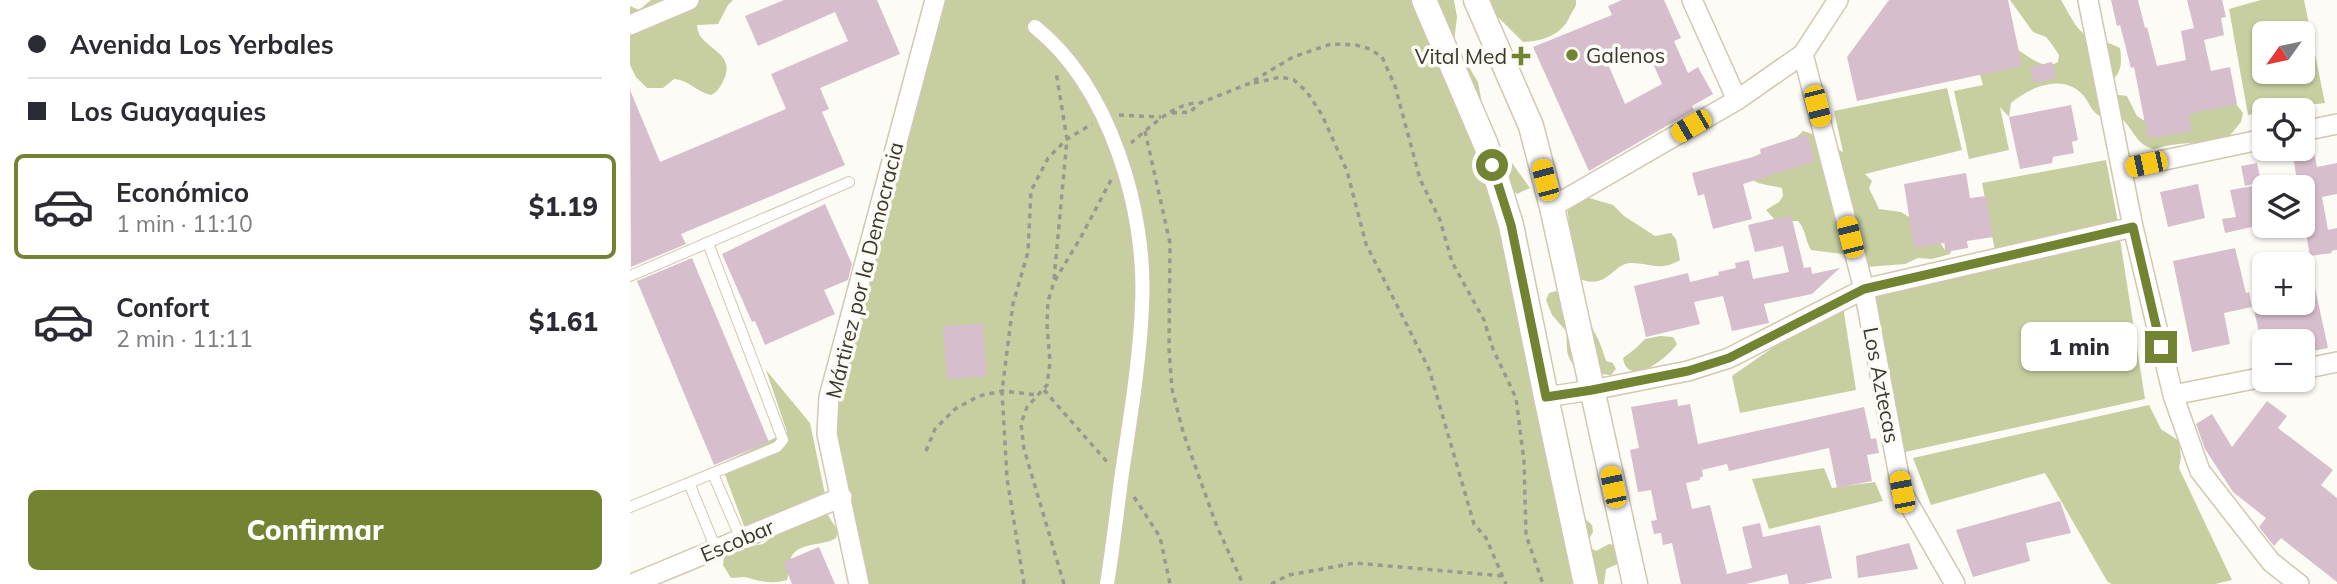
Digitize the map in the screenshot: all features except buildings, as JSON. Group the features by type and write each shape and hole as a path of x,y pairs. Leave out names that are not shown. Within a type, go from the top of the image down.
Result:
{"street":[{"path":"630,25 689,0"},
{"name":"Mártirez por la Democracia","path":"859,584 827,434 829,397 935,0"},
{"path":"1424,0 1486,145 1511,225 1587,584"},
{"path":"1476,0 1531,126 1552,206 1634,584"},
{"path":"1692,0 1737,100"},
{"path":"1552,206 1737,100 1803,54 1838,0"},
{"path":"2088,0 2133,227 2173,395 2200,471 2271,562 2299,584"},
{"path":"1035,27 1050,39 1078,74 1104,117 1132,196 1140,251 1143,304 1107,584"},
{"name":"Los Aztecas","path":"1803,54 1864,289 1902,492 1955,584"},
{"path":"2315,129 2337,124"},
{"path":"2122,169 2252,142"},
{"path":"1546,397 1688,371 1729,358 1864,289 2133,227"},
{"path":"2315,367 2337,362"},
{"path":"2173,395 2252,379"},
{"name":"Escobar","path":"632,584 842,497"}],"lane":[{"path":"630,276 849,182"},
{"path":"630,507 779,447 783,440 708,243"},
{"path":"713,474 741,539"},
{"path":"689,483 716,549"}],"path":[{"path":"1050,39 1068,139 1054,282 1048,301 1050,362 1047,385 1027,407 1021,424 1024,449 1064,584"},
{"path":"1172,113 1185,114 1200,103 1248,84 1293,57 1331,44 1356,45 1370,49 1382,57 1395,86 1420,179 1440,220 1452,262 1484,320 1493,349 1516,398 1524,461 1526,535 1543,584"},
{"path":"1248,84 1281,77 1294,80 1307,92 1322,115 1347,171 1371,255 1429,369 1474,524 1486,538 1506,584"},
{"path":"1054,282 1130,144 1161,117 1186,104 1200,103"},
{"path":"1024,584 1007,478 1002,390 1013,304 1028,252 1031,191 1048,158 1068,139 1104,117 1127,114 1161,117"},
{"path":"1145,131 1170,243 1168,322 1172,389 1188,445 1216,524 1243,584"},
{"path":"926,451 936,429 955,409 979,396 1002,390 1040,395"},
{"path":"1271,584 1289,575 1355,563 1504,576"}],"green space":[{"path":"651,0 733,0 718,24 697,25 703,39 721,55 727,68 718,90 711,95 674,79 663,88 647,88 636,77 630,65 630,6 639,10"},
{"path":"935,0 1454,0 1457,17 1454,42 1478,82 1483,110 1494,138 1530,188 1517,194 1496,174 1580,514 1592,525 1589,547 1596,551 1609,544 1617,546 1620,563 1606,569 1604,584 859,584 829,397"},
{"path":"1487,0 1576,0 1576,3 1567,23 1557,32 1545,38 1523,42 1496,15"},
{"path":"2010,0 2061,0 2084,33 2120,48 2119,71 2110,81 2112,94 2127,96 2137,116 2143,120 2233,100 2243,113 2241,122 2227,139 2154,149 2144,145 2122,119 2097,114 2082,94 2065,84 2056,83 2027,92 2011,103 2009,117 2000,107 2009,150 1969,159 1954,91 1983,85 1977,65 2018,50 2042,64 2058,62 2059,55 2051,43 2046,37 2033,32"},
{"path":"2261,0 2304,0 2308,21 2252,21 2252,84 2315,84 2315,54 2325,103 2315,104 2315,98 2252,98 2252,114 2248,115 2229,9"},
{"path":"1947,88 1962,150 1865,174 1872,181 1869,188 1879,209 1901,212 1931,230 1945,250 1944,236 1953,247 1950,254 1932,259 1918,258 1905,264 1867,267 1842,254 1811,250 1798,221 1776,221 1766,210 1779,202 1783,196 1782,188 1753,180 1744,162 1781,147 1803,131 1843,152 1834,111"},
{"path":"2106,160 2119,227 1995,251 1982,183"},
{"path":"1586,197 1613,205 1624,216 1655,236 1671,233 1676,239 1680,260 1667,266 1624,264 1595,282 1575,277 1567,206"},
{"path":"2119,233 2145,399 1905,452 1867,289"},
{"path":"1556,291 1593,329 1606,361 1613,363 1616,369 1611,375 1601,374 1594,360 1575,366 1572,362 1568,354 1566,331 1552,315 1546,300 1549,293"},
{"path":"1842,300 1856,390 1740,413 1732,376"},
{"path":"1673,337 1677,344 1648,368 1632,371 1626,367 1623,358 1645,339"},
{"path":"766,370 810,423 825,494 744,526 721,464 787,432"},
{"path":"2149,405 2161,429 2179,441 2179,468 2232,580 2215,584 2111,584 2045,473 1931,505 1913,458"},
{"path":"1824,468 1832,488 1875,482 1883,501 1769,529 1752,479"},
{"path":"826,512 838,531 836,538 794,553 790,560 787,580 772,582 745,577 731,578 723,565 724,550 763,544 775,535"}],"place":[{"name":"Galenos","path":"1572,55"},
{"name":"Vital Med","path":"1521,56"}],"route":[{"path":"1492,165 1511,225 1546,397 1652,379 1729,358 1864,289 2133,227 2161,347"}]}
